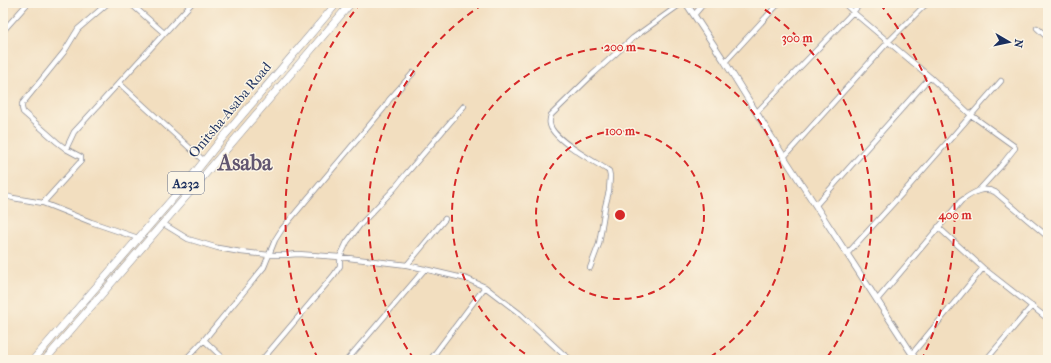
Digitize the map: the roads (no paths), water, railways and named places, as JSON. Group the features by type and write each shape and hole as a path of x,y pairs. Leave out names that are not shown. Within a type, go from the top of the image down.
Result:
{"highway":[{"name":"Onitsha-Asaba Road","path":"33,360 193,175 337,3"},
{"name":"A232","path":"45,360 351,3"},
{"path":"284,66 293,71"}],"street":[{"path":"3,31 28,3"},
{"path":"43,203 82,161 81,157 66,149 23,112 22,104 64,52 78,29 108,3"},
{"path":"130,3 164,33"},
{"path":"66,149 74,132 192,3"},
{"path":"590,268 599,244 609,191 609,171 568,145 550,125 551,115 633,38 682,3"},
{"path":"686,3 916,360"},
{"path":"694,15 704,3"},
{"path":"725,62 779,3"},
{"path":"844,3 930,77 971,115 1015,148 979,190 961,201 877,300"},
{"path":"756,113 860,3"},
{"path":"784,157 924,4"},
{"path":"1037,28 1048,38"},
{"path":"185,360 204,340 264,267 275,240 282,229 414,72"},
{"path":"816,205 930,77"},
{"path":"847,254 897,200 1001,81"},
{"path":"119,83 204,161"},
{"path":"262,360 334,275 340,266 340,257 347,242 360,225 394,189 464,106"},
{"path":"979,190 995,192 1048,237"},
{"path":"3,195 43,203 91,222 138,238"},
{"path":"407,265 445,219"},
{"path":"162,224 188,239 218,248 269,255 298,254 340,257 407,265 467,279 485,287 519,313 571,360"},
{"path":"938,227 983,268 1048,319"},
{"path":"912,354 983,268"},
{"path":"347,360 425,269"},
{"path":"430,360 485,287"},
{"path":"986,360 1032,306"},
{"path":"204,340 225,360"}],"district":[{"name":"Asaba","path":"245,163"}]}
